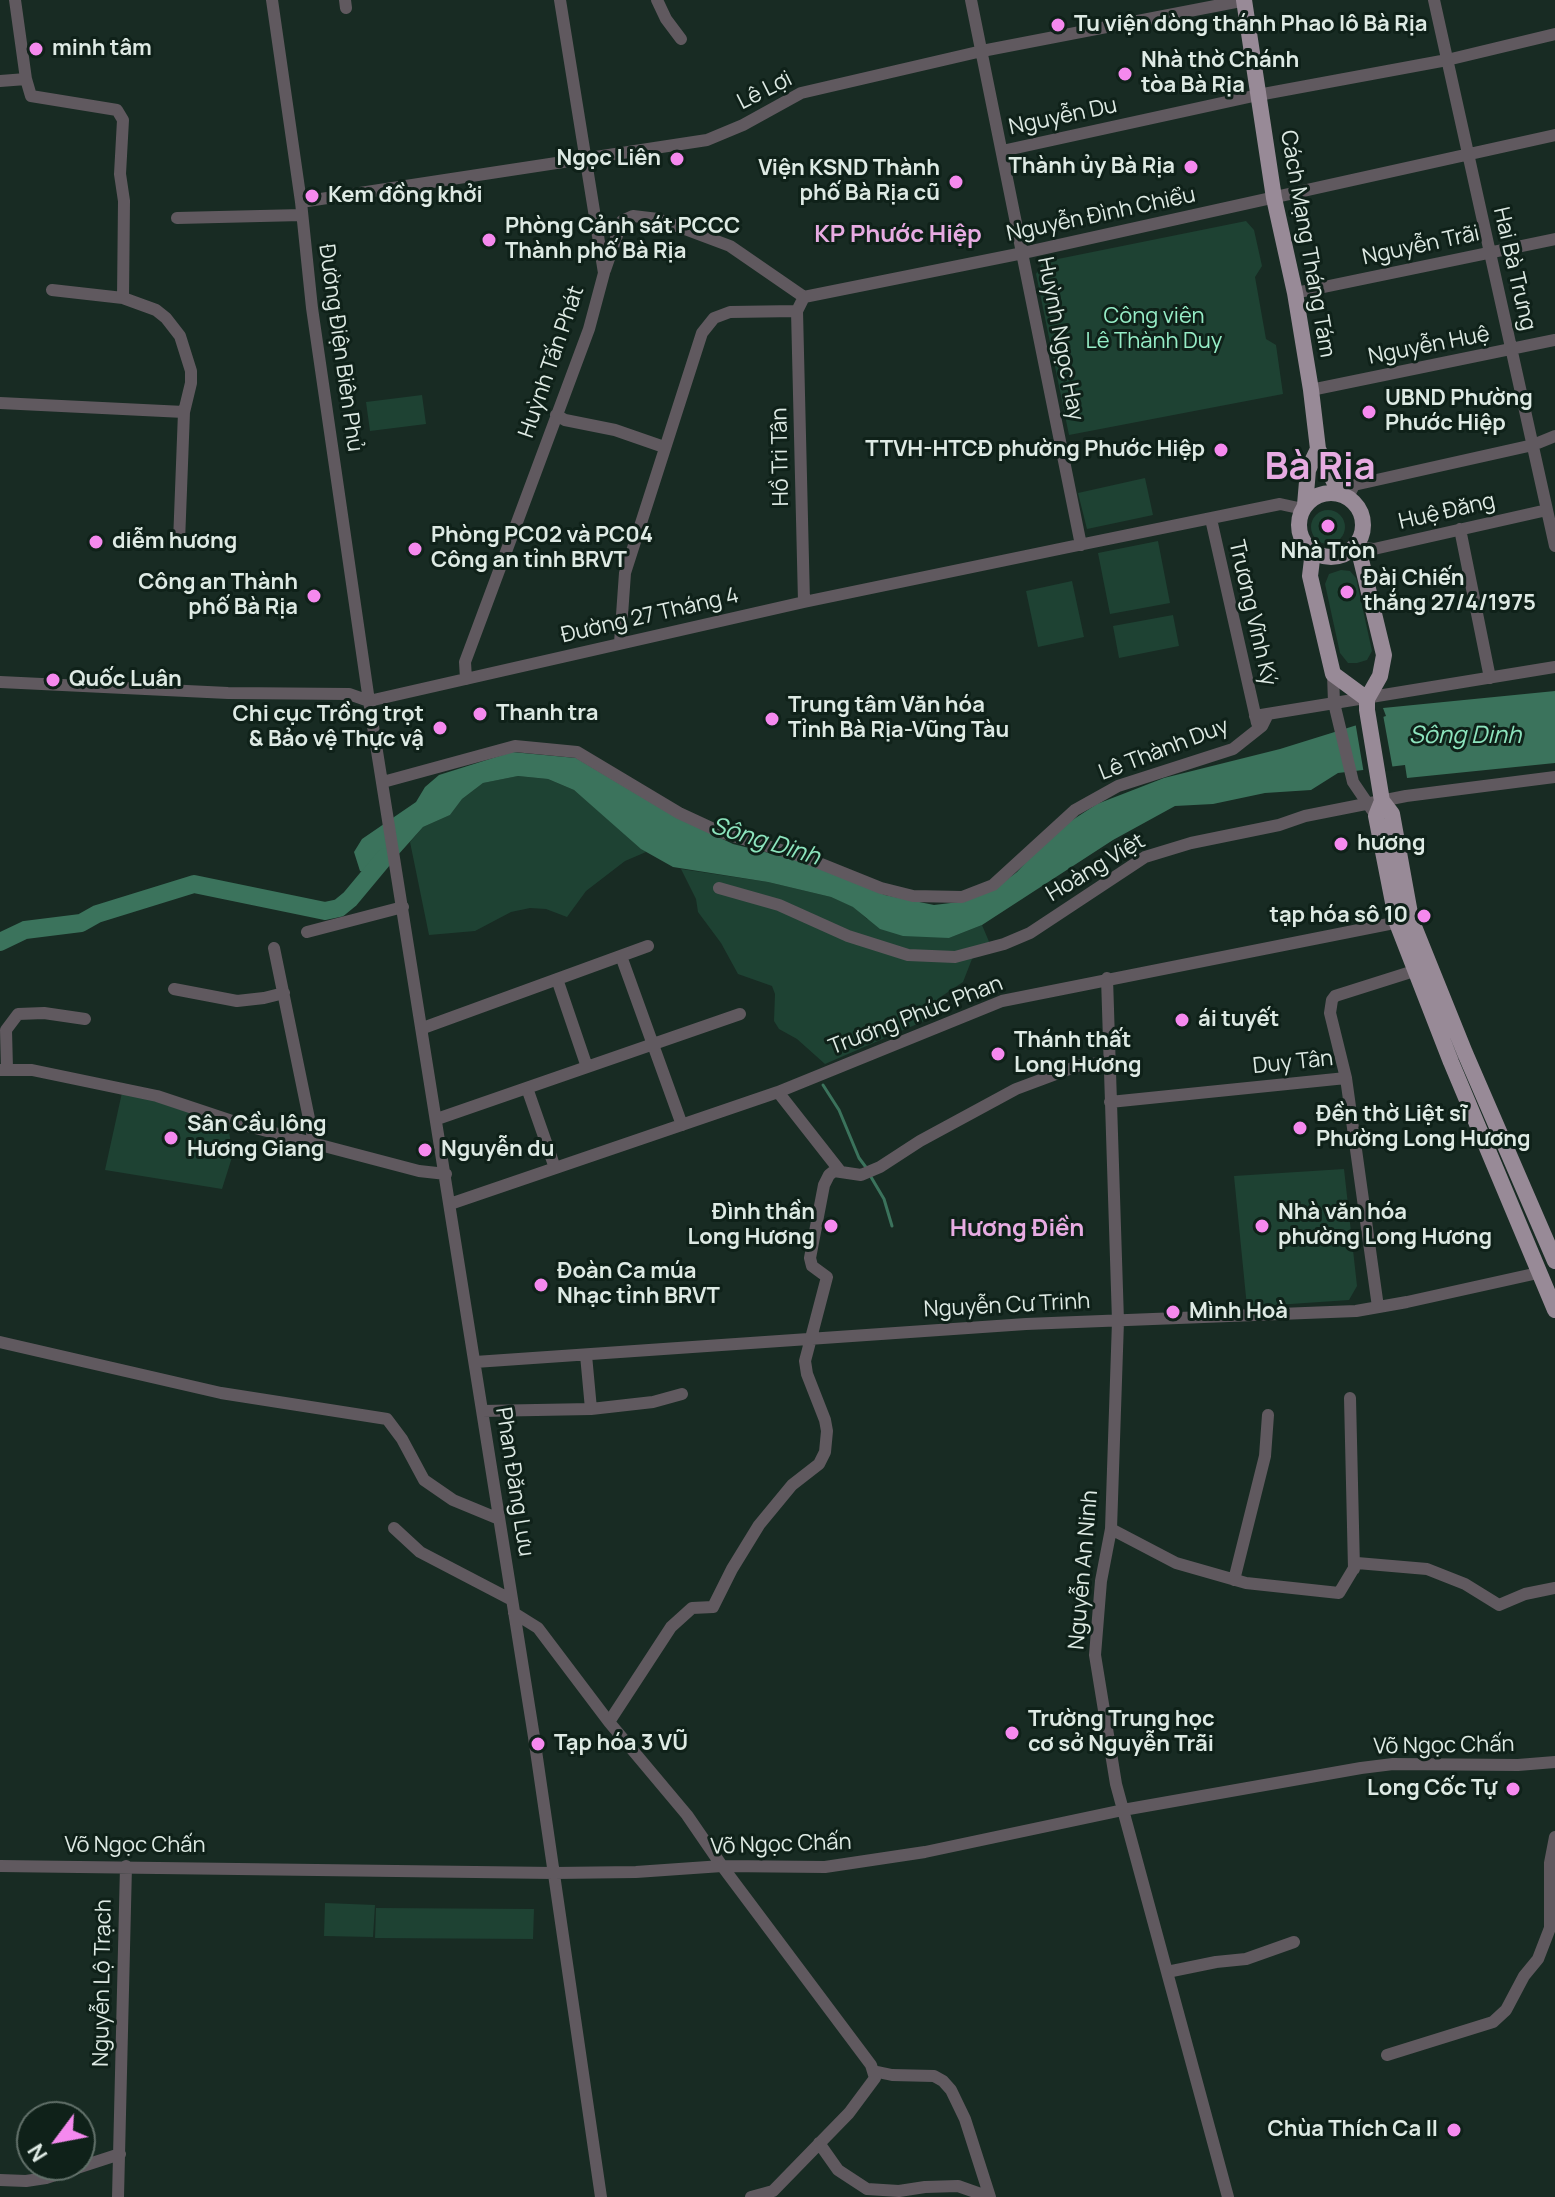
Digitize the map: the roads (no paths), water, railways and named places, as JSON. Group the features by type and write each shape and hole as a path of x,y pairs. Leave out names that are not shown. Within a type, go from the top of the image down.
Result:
{"main road":[{"name":"Cách Mạng Tháng Tám","path":"1245,0 1274,198 1295,293 1318,449 1344,496"},
{"name":"Cách Mạng Tháng Tám","path":"1304,507 1308,470 1318,449"},
{"path":"1357,543 1342,555 1332,557 1313,551 1306,545 1299,527 1304,507 1321,494 1344,496 1361,513 1363,523 1357,543 1384,655 1380,676 1367,705 1378,779 1375,807 1414,971 1547,1271 1555,1310"},
{"path":"1313,551 1310,576 1333,674 1367,705"},
{"path":"1404,921 1555,1261"}],"street":[{"path":"15,0 31,96 87,107 110,108 121,115 123,298"},
{"name":"Đường Điện Biên Phủ","path":"272,0 312,308 382,778"},
{"name":"Huỳnh Tấn Phát","path":"466,679 465,662 589,329 604,273 560,0"},
{"path":"657,0 661,13 681,39"},
{"name":"Huỳnh Ngọc Hay","path":"971,0 1081,545"},
{"name":"Lê Lợi","path":"177,218 301,208 585,157 707,140 743,125 801,93 982,51 1245,0"},
{"name":"Hai Bà Trưng","path":"1434,0 1555,546"},
{"name":"Nguyễn Du","path":"1002,151 1258,95 1447,60 1555,34"},
{"path":"0,81 26,79"},
{"name":"Nguyễn Đình Chiểu","path":"804,297 1023,253 1555,135"},
{"path":"604,273 622,221 633,216 658,219 730,246 804,297 797,311 730,312 714,318 702,333 625,573 620,643"},
{"name":"Nguyễn Trãi","path":"1295,293 1555,239"},
{"path":"52,290 123,298 156,310 180,336 191,371 191,383 184,412 179,542"},
{"name":"Hồ Tri Tân","path":"797,311 804,602"},
{"name":"Nguyễn Huệ","path":"1311,390 1555,340"},
{"path":"0,403 184,412"},
{"path":"556,415 664,447"},
{"path":"1344,496 1354,485 1533,445 1555,436"},
{"name":"Đường 27 Tháng 4","path":"0,682 228,693 349,694 369,701 804,602 1280,504 1304,507"},
{"name":"Huệ Đăng","path":"1357,543 1374,549 1547,510"},
{"name":"Trương Vĩnh Ký","path":"1211,519 1260,720"},
{"path":"1460,529 1490,678"},
{"name":"Lê Thành Duy","path":"382,778 515,746 577,752 667,807 720,832 804,857 881,888 924,897 962,897 993,885 1075,810 1118,786 1233,749 1260,720 1367,705 1555,667"},
{"path":"1333,674 1336,708 1353,782 1375,807"},
{"name":"Hoàng Việt","path":"719,888 779,905 848,936 908,955 955,957 1004,944 1030,933 1145,857 1191,843 1279,825 1305,816 1555,777"},
{"name":"Phan Đăng Lưu","path":"382,778 513,1606 601,2197"},
{"path":"307,932 402,906"},
{"name":"Trương Phúc Phan","path":"450,1204 778,1092 1002,1001 1404,921"},
{"path":"423,1028 648,946"},
{"path":"274,948 314,1143"},
{"path":"621,956 682,1125"},
{"path":"1346,1078 1330,1013 1332,1000 1335,996 1414,971"},
{"name":"Nguyễn An Ninh","path":"1107,978 1118,1321 1111,1529 1101,1581 1095,1655 1123,1810 1228,2197"},
{"path":"557,979 587,1067"},
{"path":"174,989 237,1001 284,993"},
{"path":"85,1019 44,1013 18,1014 6,1030 3,1069 32,1070 157,1096 244,1125 419,1171 446,1174"},
{"path":"437,1119 740,1014"},
{"path":"609,1722 671,1627 692,1608 713,1607 759,1525 792,1485 819,1464 825,1452 827,1431 805,1361 827,1277 812,1266 810,1258 824,1185 829,1175 840,1171 861,1175 1016,1089 1083,1064 1109,1063"},
{"name":"Duy Tân","path":"1110,1102 1346,1078 1378,1307"},
{"path":"527,1088 555,1168"},
{"path":"778,1092 840,1171"},
{"name":"Nguyễn Cư Trinh","path":"475,1362 1026,1324 1295,1314 1378,1307 1547,1271"},
{"path":"0,1342 221,1393 387,1419 402,1439 424,1480 453,1500 499,1519"},
{"path":"586,1355 591,1409"},
{"path":"482,1411 591,1409 653,1402 682,1394"},
{"path":"1350,1398 1354,1569"},
{"path":"1234,1580 1265,1456 1268,1415"},
{"path":"394,1528 420,1552 513,1606 538,1628 609,1722 687,1815 871,2065 875,2078 849,2113 773,2191 762,2196"},
{"path":"1111,1529 1176,1563 1234,1580 1339,1593 1357,1563 1427,1569 1465,1584 1499,1605 1525,1594 1555,1588"},
{"name":"Võ Ngọc Chấn","path":"0,1866 554,1873 636,1872 722,1866 810,1868 977,1842 1123,1810 1393,1764 1518,1765 1555,1762"},
{"path":"1387,2055 1493,2022 1506,2010 1524,1976 1538,1959 1550,1928 1550,1863 1555,1837"},
{"name":"Nguyễn Lộ Trạch","path":"118,2197 126,1866"},
{"path":"1167,1972 1246,1959 1294,1942"},
{"path":"873,2071 892,2075 934,2076 943,2081 951,2090 965,2119 990,2197"},
{"path":"819,2143 838,2170 867,2189 899,2191 958,2186 990,2197"},
{"path":"0,2180 46,2178 120,2154"}],"water":[{"name":"Sông Dinh","path":"1555,691 1555,763 1407,778 1405,765 1338,773 1311,790 1265,793 1213,804 1175,806 1113,840 982,925 949,938 903,936 880,929 853,907 831,897 768,882 673,867 641,849 574,790 548,779 518,776 483,783 462,799 450,815 423,827 380,875 360,871 354,852 362,839 416,802 425,787 439,775 512,752 576,758 674,816 733,844 805,862 885,895 934,905 959,902 993,890 1017,872 1054,832 1097,804 1164,778 1280,749 1386,716 1383,708"}],"waterway":[{"name":"Sông Dinh","path":"0,942 25,930 81,923 97,914 194,884 325,911 339,908 385,857"},
{"path":"823,1085 839,1110 859,1158 868,1170"},
{"path":"871,1177 884,1199 892,1226"}],"place":[{"name":"Tu viện dòng thánh Phao lô Bà Rịa","path":"1058,25"},
{"name":"minh tâm","path":"36,49"},
{"name":"Nhà thờ Chánh tòa Bà Rịa","path":"1125,74"},
{"name":"Ngọc Liên","path":"677,159"},
{"name":"Thành ủy Bà Rịa","path":"1191,167"},
{"name":"Viện KSND Thành phố Bà Rịa cũ","path":"956,182"},
{"name":"Kem đồng khởi","path":"312,196"},
{"name":"Phòng Cảnh sát PCCC Thành phố Bà Rịa","path":"489,240"},
{"name":"UBND Phường Phước Hiệp","path":"1369,412"},
{"name":"TTVH-HTCĐ phường Phước Hiệp","path":"1221,450"},
{"name":"Nhà Tròn","path":"1328,526"},
{"name":"diễm hương","path":"96,542"},
{"name":"Phòng PC02 và PC04 Công an tỉnh BRVT","path":"415,549"},
{"name":"Đài Chiến thắng 27/4/1975","path":"1347,592"},
{"name":"Công an Thành phố Bà Rịa","path":"314,596"},
{"name":"Quốc Luân","path":"53,680"},
{"name":"Thanh tra","path":"480,714"},
{"name":"Trung tâm Văn hóa Tỉnh Bà Rịa-Vũng Tàu","path":"772,719"},
{"name":"Chi cục Trồng trọt & Bảo vệ Thực vậ","path":"440,728"},
{"name":"hương","path":"1341,844"},
{"name":"tạp hóa sô 10","path":"1424,916"},
{"name":"ái tuyết","path":"1182,1020"},
{"name":"Thánh thất Long Hương","path":"998,1054"},
{"name":"Đền thờ Liệt sĩ Phường Long Hương","path":"1300,1128"},
{"name":"Sân Cầu lông Hương Giang","path":"171,1138"},
{"name":"Nguyễn du","path":"425,1150"},
{"name":"Đình thần Long Hương","path":"831,1226"},
{"name":"Nhà văn hóa phường Long Hương","path":"1262,1226"},
{"name":"Đoàn Ca múa Nhạc tỉnh BRVT","path":"541,1285"},
{"name":"Mình Hoà","path":"1173,1312"},
{"name":"Trường Trung học cơ sở Nguyễn Trãi","path":"1012,1733"},
{"name":"Tạp hóa 3 VŨ","path":"538,1744"},
{"name":"Long Cốc Tự","path":"1513,1789"},
{"name":"Chùa Thích Ca II","path":"1454,2130"}],"district":[{"name":"KP Phước Hiệp","path":"898,235"},
{"name":"Bà Rịa","path":"1320,468"},
{"name":"Hương Điền","path":"1017,1229"}],"park label":[{"name":"Công viên Lê Thành Duy","path":"1154,330"}]}
